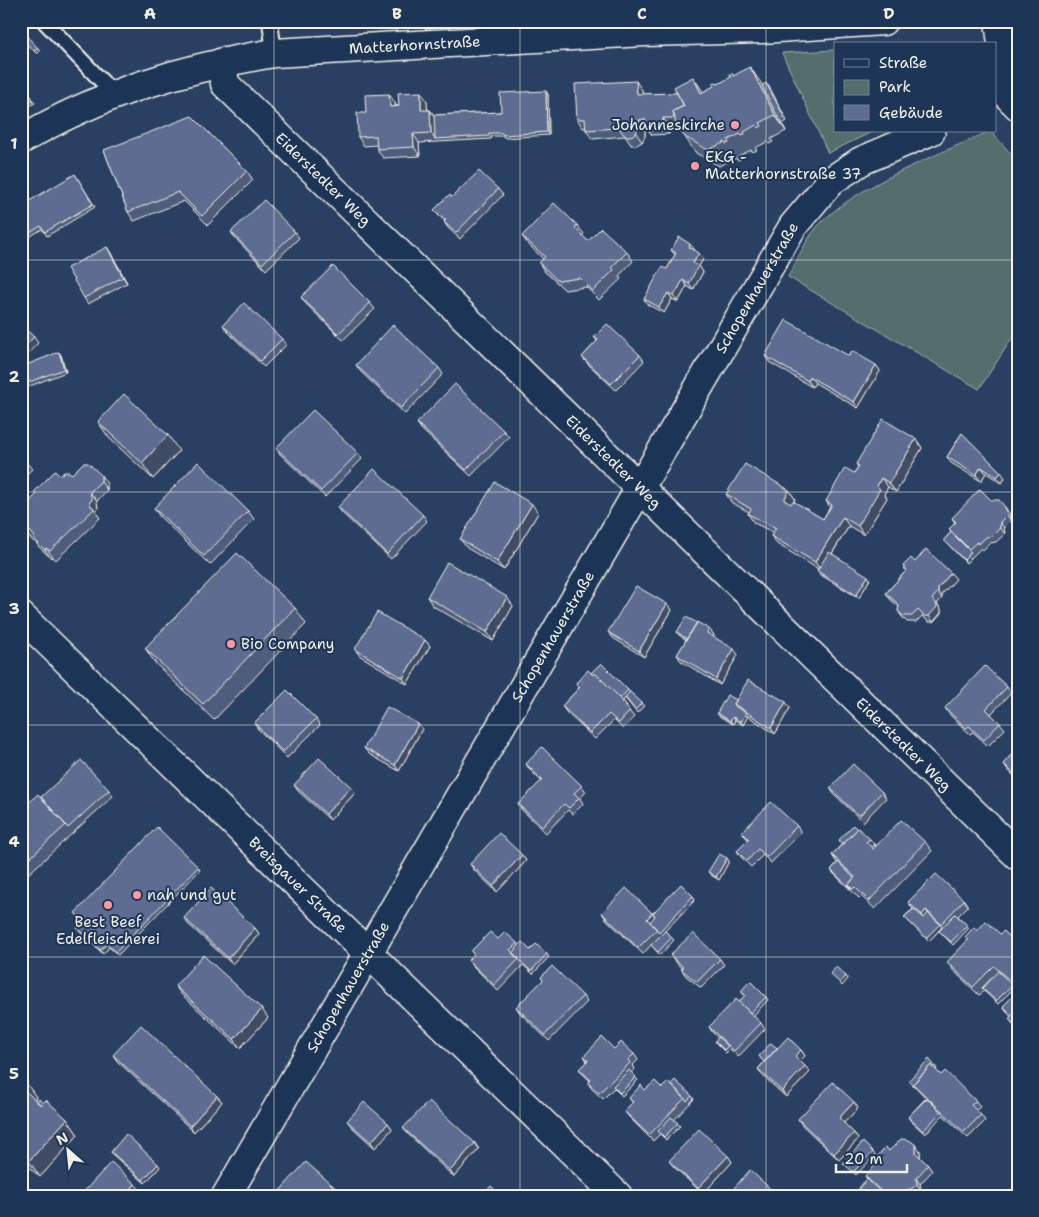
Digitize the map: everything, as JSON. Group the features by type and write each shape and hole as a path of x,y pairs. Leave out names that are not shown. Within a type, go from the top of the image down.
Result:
{"street":[{"name":"Matterhornstraße","path":"21,140 86,105 114,94 168,76 222,62 274,53 644,27 762,29 883,21"},
{"path":"999,21 1007,102"},
{"name":"Eiderstedter Weg","path":"222,62 225,84 1018,856"},
{"name":"Schopenhauerstraße","path":"226,1196 794,226 831,181 861,161 929,132"},
{"name":"Breisgauer Straße","path":"21,616 618,1196"}],"lane":[{"path":"44,21 114,94"},
{"path":"270,21 274,53"}],"green space":[{"path":"834,50 834,132 872,132 828,153 782,53"},
{"path":"991,132 1018,161 1018,329 979,389 788,277 817,227 832,212 874,185 923,161"}],"building":[{"path":"22,31 38,48 34,51 21,38"},
{"name":"Johanneskirche","path":"750,67 775,115 760,123 762,126 758,128 756,125 744,132 745,134 742,136 740,134 728,140 729,143 726,144 725,142 708,150 685,137 676,125 673,111 684,106 674,87 693,77 701,93 714,86 713,83 716,82 718,84 731,77 729,74 732,73 733,76"},
{"path":"636,81 637,94 677,93 684,106 673,111 675,118 663,118 663,125 646,126 645,119 639,120 639,127 636,133 631,136 625,136 619,128 586,130 585,119 577,119 575,84"},
{"path":"766,83 785,118 780,121 762,86"},
{"path":"21,86 24,92 27,90 33,100 21,107"},
{"path":"546,91 547,132 503,135 502,133 489,133 489,136 435,139 434,115 501,112 500,93"},
{"path":"421,92 421,110 430,110 431,133 413,134 414,147 377,149 376,136 358,137 357,113 366,113 365,95 389,94 390,107 399,106 398,93"},
{"path":"192,116 247,171 202,216 178,192 128,212 104,150"},
{"path":"479,171 498,189 456,233 444,222 446,220 434,210 449,195 452,197"},
{"path":"75,174 93,204 45,232 41,226 24,236 21,233 21,206"},
{"path":"264,200 295,232 262,264 231,232"},
{"path":"554,203 577,225 575,228 588,241 601,228 627,252 612,267 614,270 593,291 580,278 558,281 539,263 545,257 522,236"},
{"path":"679,237 690,244 689,247 699,253 693,263 698,266 689,284 683,280 674,296 668,293 659,307 644,299 662,267 667,269 676,253 671,250"},
{"path":"107,247 123,277 84,298 67,268"},
{"path":"333,266 370,303 338,334 301,297"},
{"path":"244,303 282,339 260,361 223,325"},
{"path":"786,320 849,356 852,351 876,365 854,402 810,377 808,381 765,356"},
{"path":"607,324 640,355 611,384 582,357 598,340 594,337"},
{"path":"21,325 34,337 21,350"},
{"path":"393,325 439,368 401,408 356,365"},
{"path":"59,352 64,369 21,385 21,367"},
{"path":"455,384 504,431 466,470 417,423"},
{"path":"124,394 168,435 142,463 98,422"},
{"path":"313,410 358,453 321,491 276,448"},
{"path":"883,419 916,439 889,483 881,478 877,486 880,489 858,526 843,517 815,562 771,536 776,528 748,514 751,509 726,494 745,464 789,490 784,500 791,504 793,501 823,519 832,505 826,501 845,468 854,473 859,466 856,464"},
{"path":"962,433 1001,472 997,477 981,467 976,475 947,457"},
{"path":"21,456 25,461 21,465"},
{"path":"198,462 248,511 204,556 154,508"},
{"path":"83,463 88,463 101,475 101,481 90,492 92,500 89,503 94,509 50,551 46,548 45,550 33,538 35,537 30,531 27,533 21,527 21,510 36,495 34,492 55,471 60,476 64,472 72,474"},
{"path":"374,469 423,515 387,554 338,507"},
{"path":"495,482 532,504 497,562 460,539"},
{"path":"980,489 991,500 999,500 1005,507 1007,515 1000,522 1000,528 992,536 986,537 979,544 977,542 969,549 949,529 956,522 952,518"},
{"path":"951,532 971,552 964,560 944,540"},
{"path":"926,549 951,573 938,588 938,592 932,599 937,607 929,616 924,616 918,610 912,616 903,616 898,611 899,605 886,593 907,570 903,566 911,558 915,562"},
{"path":"829,552 868,576 856,595 817,571"},
{"name":"Bio Company","path":"237,553 295,608 203,704 145,648"},
{"path":"447,562 507,597 487,632 427,597"},
{"path":"636,586 667,604 639,651 608,632"},
{"path":"377,612 425,640 403,678 355,649"},
{"path":"686,617 697,623 687,639 677,632"},
{"path":"697,622 709,629 707,633 734,649 716,679 677,655"},
{"path":"601,663 628,690 620,698 595,673 593,675 591,673"},
{"path":"985,666 1007,687 986,709 1000,723 984,740 969,726 966,728 945,708"},
{"path":"588,670 593,675 595,673 622,700 621,702 630,711 619,723 609,714 590,733 562,706 580,687 576,683"},
{"path":"748,680 786,702 771,728 734,704"},
{"path":"287,690 316,719 283,752 254,723"},
{"path":"630,692 642,703 635,710 625,697"},
{"path":"727,695 737,700 734,704 736,707 746,713 741,722 733,717 730,721 717,713"},
{"path":"387,707 418,724 395,765 364,748"},
{"path":"542,747 582,786 574,793 579,798 569,808 564,804 542,827 518,804 542,780 526,764"},
{"path":"1018,749 1018,778 1004,764"},
{"path":"319,758 351,787 326,814 294,785"},
{"path":"81,760 109,790 68,828 41,797"},
{"path":"853,764 882,792 859,816 830,788"},
{"path":"38,794 66,825 21,866 21,810"},
{"path":"771,802 797,826 767,857 758,849 747,861 737,851 749,839 742,832"},
{"path":"901,820 925,842 869,901 855,887 853,889 848,885 855,877 832,855 858,828 870,839 866,842 873,849"},
{"path":"853,825 857,829 843,844 839,840"},
{"name":"nah und gut","path":"157,827 198,867 116,952 107,944 100,950 77,928 83,921 75,913"},
{"path":"499,833 522,855 493,886 470,864"},
{"path":"719,854 727,858 716,877 708,872"},
{"path":"838,862 854,878 848,885 852,890 831,870"},
{"path":"936,874 964,900 941,924 926,910 922,915 908,902"},
{"path":"681,884 693,896 659,932 650,922 655,916 653,913"},
{"path":"211,888 255,928 228,958 184,918"},
{"path":"626,888 652,913 647,919 657,929 638,948 602,913"},
{"path":"914,909 924,918 928,913 940,924 926,938 904,917"},
{"path":"955,914 967,925 951,942 939,931"},
{"path":"986,921 1000,934 1004,931 1014,941 1010,945 1018,952 1018,969 1008,979 994,966 973,987 947,962 968,940 965,937 974,927 977,931"},
{"path":"665,931 672,937 658,952 651,945"},
{"path":"490,932 498,939 505,932 517,943 510,950 519,959 494,985 468,960 474,954 471,951"},
{"path":"693,933 720,959 697,982 682,970 683,967 670,955"},
{"path":"522,942 530,950 536,944 547,954 531,971 512,953"},
{"path":"203,955 262,1009 234,1039 175,986"},
{"path":"552,966 583,996 545,1035 516,1007 543,980 541,977"},
{"path":"836,967 846,976 840,983 830,974"},
{"path":"998,971 1012,985 996,1001 982,988"},
{"path":"750,981 766,997 750,1013 739,1002 745,995 741,991"},
{"path":"1018,991 1018,1028 1009,1019 1012,1015 1003,1006"},
{"path":"736,999 761,1023 734,1051 709,1027"},
{"path":"141,1025 217,1096 190,1126 113,1055"},
{"path":"602,1037 614,1049 621,1042 634,1054 628,1060 630,1063 599,1093 588,1083 591,1080 579,1069 588,1060 584,1056"},
{"path":"718,1037 728,1046 724,1050 715,1041"},
{"path":"788,1037 801,1050 795,1056 805,1066 782,1091 758,1069"},
{"path":"771,1043 777,1048 764,1062 759,1056"},
{"path":"929,1059 935,1066 933,1068 931,1065 913,1084 915,1087 909,1080"},
{"path":"931,1065 941,1075 945,1071 976,1101 971,1105 981,1115 964,1132 913,1084"},
{"path":"629,1070 636,1077 620,1093 613,1086"},
{"path":"21,1078 25,1081 21,1086"},
{"path":"675,1080 692,1096 687,1101 671,1084"},
{"path":"655,1081 662,1088 668,1082 685,1098 649,1135 624,1111 633,1102 629,1098 641,1085 645,1090"},
{"path":"833,1082 854,1102 839,1118 854,1133 834,1154 798,1119"},
{"path":"21,1087 41,1105 46,1100 67,1119 29,1161 21,1155"},
{"path":"927,1098 941,1112 923,1131 908,1117"},
{"path":"39,1099 43,1103 41,1105 37,1102"},
{"path":"429,1101 475,1143 450,1171 403,1128"},
{"path":"364,1102 388,1123 371,1142 347,1121"},
{"path":"671,1117 678,1123 664,1137 658,1131"},
{"path":"699,1129 728,1156 698,1188 669,1161"},
{"path":"126,1134 158,1164 143,1180 111,1152"},
{"path":"901,1139 909,1140 916,1145 916,1153 928,1165 916,1178 917,1184 911,1189 905,1190 899,1196 886,1196 865,1176 877,1163 874,1160 886,1147 889,1151"},
{"path":"863,1142 873,1152 853,1172 843,1163"},
{"path":"111,1162 135,1184 125,1196 80,1196"},
{"path":"306,1162 340,1192 336,1196 275,1196"},
{"path":"750,1170 778,1196 727,1196"},
{"path":"867,1179 885,1196 867,1196 859,1188"},
{"path":"491,1186 501,1196 482,1196"}],"place":[{"name":"Johanneskirche","path":"735,125"},
{"name":"EKG - Matterhornstraße 37","path":"695,166"},
{"name":"Bio Company","path":"231,644"},
{"name":"nah und gut","path":"137,895"},
{"name":"Best Beef Edelfleischerei","path":"108,905"}]}
